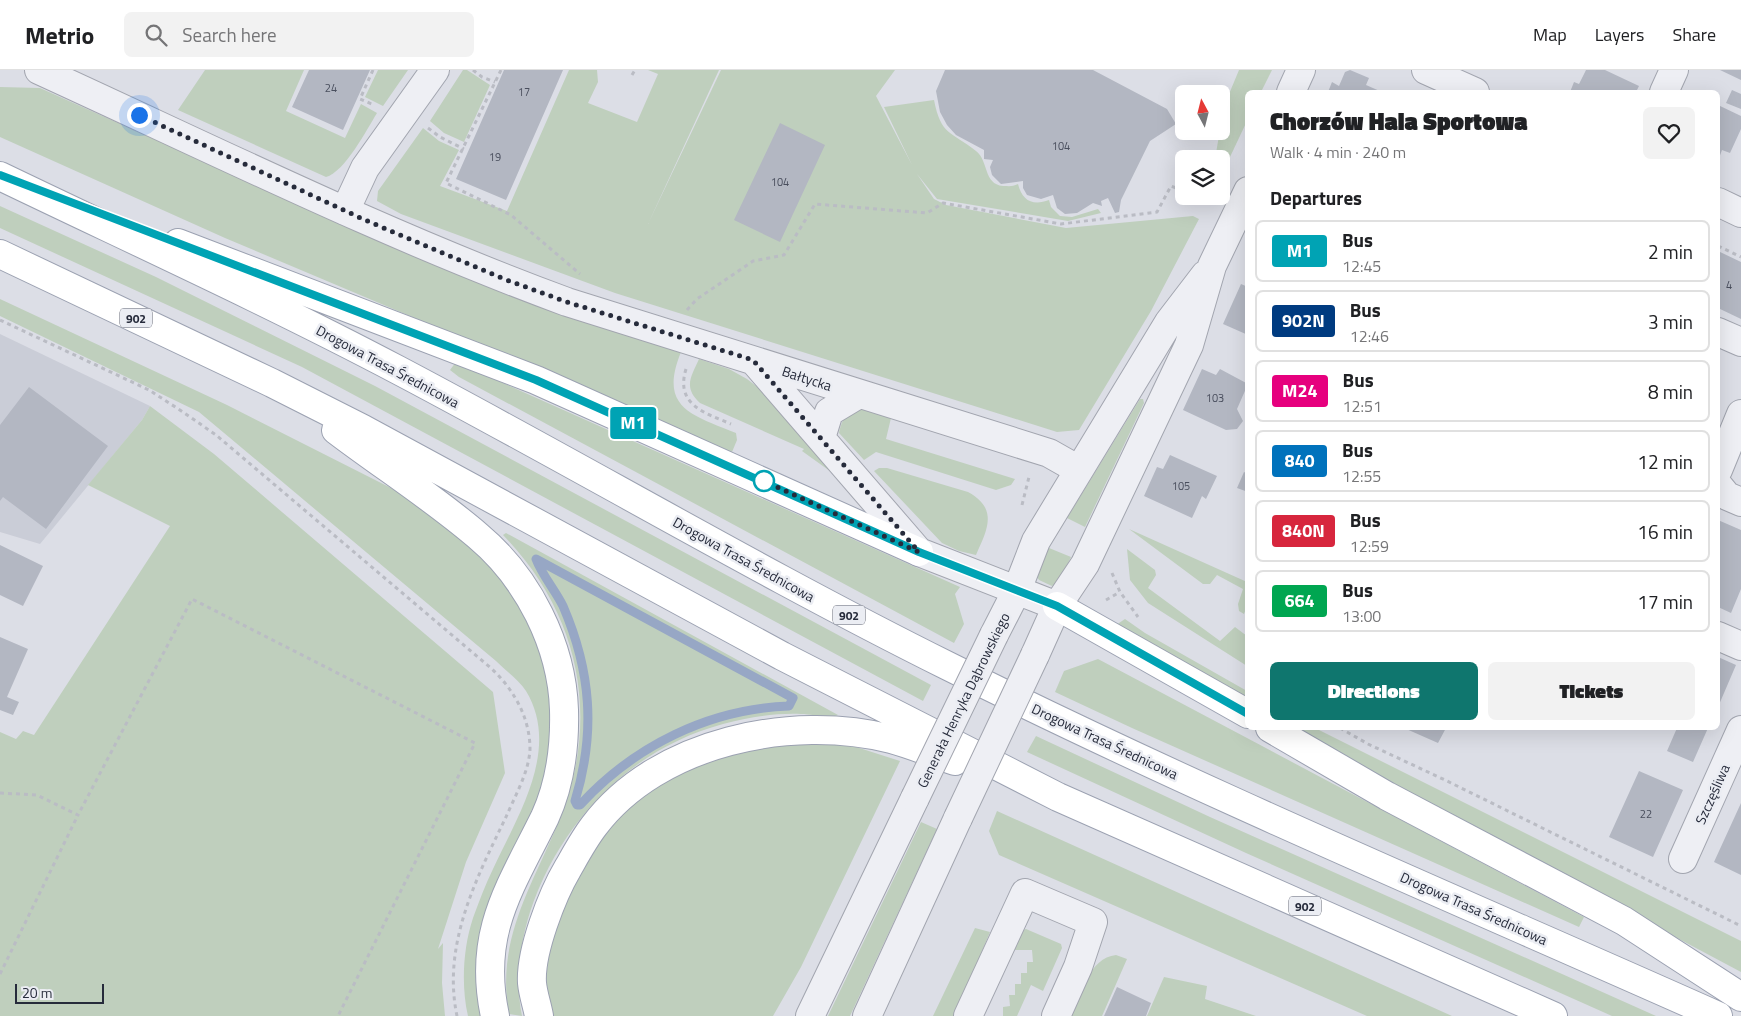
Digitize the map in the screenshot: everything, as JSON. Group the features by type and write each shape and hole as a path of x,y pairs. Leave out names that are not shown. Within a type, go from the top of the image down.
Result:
{"main road":[{"path":"0,176 536,380 919,552"},
{"name":"Drogowa Trasa Średnicowa","path":"0,176 260,300 397,369 809,594 948,666 1091,735 1288,825 1718,1016"},
{"name":"902","path":"0,254 272,383 509,506 854,695 1058,797 1552,1016"},
{"path":"272,383 479,536 509,570 533,604 551,641 560,668 564,695 565,730 561,770 546,815 521,862 497,919 489,961 495,1016"},
{"path":"1057,606 1245,712"},
{"path":"539,1016 532,982 537,950 542,928 556,889 572,860 594,826 618,802 648,778 708,747 749,736 793,730 856,734 890,739 1058,797"},
{"path":"1273,730 1387,796 1624,921 1741,996"}],"street":[{"name":"Bałtycka","path":"39,70 345,211 513,282 567,302 1049,452 1079,470"},
{"path":"345,211 365,168 435,70"},
{"path":"1292,90 1301,70"},
{"path":"1426,70 1471,90"},
{"path":"1665,90 1674,70"},
{"name":"Generała Henryka Dąbrowskiego","path":"867,1016 1057,606 1085,564 1192,340 1212,266 1245,197"},
{"path":"1720,203 1741,213"},
{"name":"Generała Henryka Dąbrowskiego","path":"810,1016 1017,590 1036,541 1169,322 1212,266"},
{"path":"1720,333 1741,342"},
{"path":"753,360 919,552 1057,606"},
{"path":"821,438 829,412 859,394"},
{"path":"1720,465 1741,414"},
{"path":"1720,487 1727,496 1741,502"},
{"path":"1720,637 1741,646"},
{"name":"Szczęśliwa","path":"1683,859 1741,730"},
{"path":"968,1016 1025,893 1093,922 1078,967 1056,1016"}],"path":[{"path":"373,70 360,99 376,106"},
{"path":"473,70 495,82"},
{"path":"501,70 446,183 511,215 583,277"},
{"path":"632,75 635,70"},
{"path":"422,123 440,137 464,149"},
{"path":"683,315 697,299 753,262 784,255 815,204 926,213 943,203 1061,224 1157,212 1171,186 1175,188"},
{"path":"1720,247 1741,257"},
{"path":"0,320 148,390 196,421 492,669 514,693 528,730 530,750 518,790 479,873 464,916 454,962 457,1016"},
{"path":"688,363 683,379 687,398 695,407 731,424"},
{"path":"1023,498 1032,471"},
{"path":"1111,570 1120,592 1140,619"},
{"path":"0,974 78,816 192,599 475,743 338,1016"},
{"path":"1344,730 1368,744 1741,926"},
{"path":"0,793 37,795 78,816"}],"shaded area":[{"path":"0,334 150,406 142,420 40,544 0,532"}],"green space":[{"path":"205,70 304,70 286,111 345,138 361,104 377,113 348,159 341,167 326,177 178,110"},
{"path":"378,70 408,70 383,106 365,97"},
{"path":"463,70 467,70 490,85 464,142 444,133 430,121"},
{"path":"569,70 597,70 598,82 588,103 637,122 658,74 648,70 719,70 648,224 721,70 895,70 876,96 912,165 884,107 934,100 944,127 980,155 992,181 1003,186 1018,184 1025,198 1033,202 1049,200 1051,207 1060,216 1072,217 1098,209 1101,213 1068,221 937,199 917,174 934,199 946,205 1066,228 1193,216 1199,219 1151,311 1079,430 1057,432 615,293 401,214 377,201 378,191 423,128 439,141 459,150 440,186 507,211"},
{"path":"1239,70 1272,70 1262,90 1245,90 1245,125 1230,157 1230,150 1217,150 1218,140 1230,140 1230,92"},
{"path":"0,87 40,88 451,272 510,296 681,352 675,371 674,386 677,397 683,407 693,414 736,433 737,440 732,452 225,238 0,137"},
{"path":"0,206 156,277 375,386 931,685 923,701 302,367 0,228"},
{"path":"0,299 227,405 391,488 429,511 458,533 510,585 547,660 554,736 546,776 481,1016 468,1016 464,992 465,954 473,918 487,881 524,804 538,759 539,736 536,713 526,691 496,661 199,412 0,316"},
{"path":"699,359 729,369 747,379 765,393 841,479 802,451 804,449 700,403 690,387 691,377"},
{"path":"456,362 960,587 955,594 964,624 954,643 459,377 450,370"},
{"path":"1140,399 1143,399 1144,403 1085,527 1067,518"},
{"path":"150,406 214,454 493,692 505,773 466,862 438,949 443,943 442,983 445,1016 0,1016 0,732 16,739 23,731 34,735 170,526 88,485 142,420"},
{"path":"861,409 891,418 886,439 1015,479 1011,485 996,490 876,452 864,460 839,433 846,416 852,411"},
{"path":"879,468 887,468 968,492 978,499 984,506 988,520 984,537 976,555 959,551 942,543 874,471"},
{"path":"1129,529 1245,581 1244,614 1239,611 1238,604 1243,589 1217,575 1210,584 1203,584"},
{"path":"506,533 838,715 830,717 801,714 771,715 752,717 723,724 689,736 658,751 629,771 603,794 580,820 560,848 543,879 530,912 520,963 519,990 522,1016 509,1014 506,988 507,964 511,941 526,896 556,828 570,789 578,750 580,711 576,673 567,636 551,600 530,567 503,535"},
{"path":"1049,548 1071,557 1059,582 1052,586 1039,580 1036,575 1037,569"},
{"path":"1127,549 1155,570 1156,575 1148,588 1220,641 1235,627 1245,634 1245,665 1148,603 1130,580"},
{"path":"1125,619 1145,633 1245,690 1245,707 1113,627"},
{"path":"1098,659 1584,917 1579,927 1055,692 1064,671"},
{"path":"1287,730 1319,730 1741,941 1741,972"},
{"path":"1036,736 1210,817 1656,1016 1612,1016 1246,853 1027,752"},
{"path":"798,740 853,746 900,761 801,967 773,1016 551,1016 546,978 551,938 561,907 607,826 649,789 711,756"},
{"path":"997,811 1452,1016 1367,1016 999,855 989,831"},
{"path":"921,822 937,829 850,1016 828,1016"},
{"path":"975,928 990,932 959,1007 954,1016 933,1016"},
{"path":"1026,929 1061,944 1062,948 1043,991 1031,985 1017,1016 1003,1016 1003,1007 1010,1006 1009,995 1015,995 1015,984 1021,984 1021,973 1027,973 1027,962 1033,962 1032,950 1014,950 1020,931"},
{"path":"1116,955 1127,959 1102,1016 1071,1016 1087,978 1099,963"},
{"path":"1164,977 1207,986 1205,999 1256,1016 1147,1016"}],"building":[{"path":"309,70 370,70 343,130 292,107"},
{"path":"504,70 563,70 506,200 456,179"},
{"path":"945,70 1093,70 1167,109 1175,125 1150,141 1121,200 1119,212 1115,213 1108,198 1101,201 1102,206 1093,203 1077,213 1065,214 1057,208 1053,195 1041,199 1027,195 1023,188 1023,181 1001,184 992,175 990,167 993,160 984,159 984,150 956,135 947,125 940,112 936,91"},
{"path":"1350,70 1369,78 1366,85 1377,90 1329,90 1332,82 1339,86 1345,72"},
{"path":"1586,70 1605,70 1639,86 1637,90 1571,90 1574,82 1579,84"},
{"path":"1720,70 1741,70 1741,80"},
{"path":"1732,90 1741,94 1741,109 1726,103"},
{"path":"1720,106 1741,116 1741,129 1730,153 1722,150 1720,156"},
{"path":"780,123 825,145 780,242 734,220"},
{"path":"1720,252 1741,262 1741,319 1720,309"},
{"path":"1241,284 1245,286 1245,334 1223,324"},
{"path":"1202,369 1216,375 1220,369 1245,382 1245,391 1237,409 1243,421 1237,429 1226,430 1183,410"},
{"path":"29,387 108,446 46,529 3,497 0,501 0,425"},
{"path":"1170,455 1217,476 1206,499 1202,496 1192,518 1144,496 1157,467 1163,469"},
{"path":"1244,472 1245,491 1237,488"},
{"path":"1720,521 1741,530 1741,589 1731,613 1720,608"},
{"path":"0,545 43,566 23,606 0,595"},
{"path":"0,637 28,649 7,697 19,702 13,715 0,710"},
{"path":"1720,658 1736,665 1720,702"},
{"path":"1409,730 1445,730 1438,743"},
{"path":"1676,730 1707,730 1693,762 1667,751"},
{"path":"1639,771 1683,790 1653,857 1609,837"},
{"path":"1741,803 1741,875 1714,862"},
{"path":"1117,987 1151,1003 1146,1016 1104,1016"}],"waterway":[{"path":"536,559 793,698 789,706 730,714 675,734 624,765 580,805 577,805 575,801 582,775 588,726 585,678 580,654 563,606 536,559"}],"bus line":[{"name":"M1","path":"0,175 536,380 919,552 1057,606 1245,712"}],"route":[{"path":"139,115 365,220 504,279 567,302 753,360 919,552 764,481"}]}
